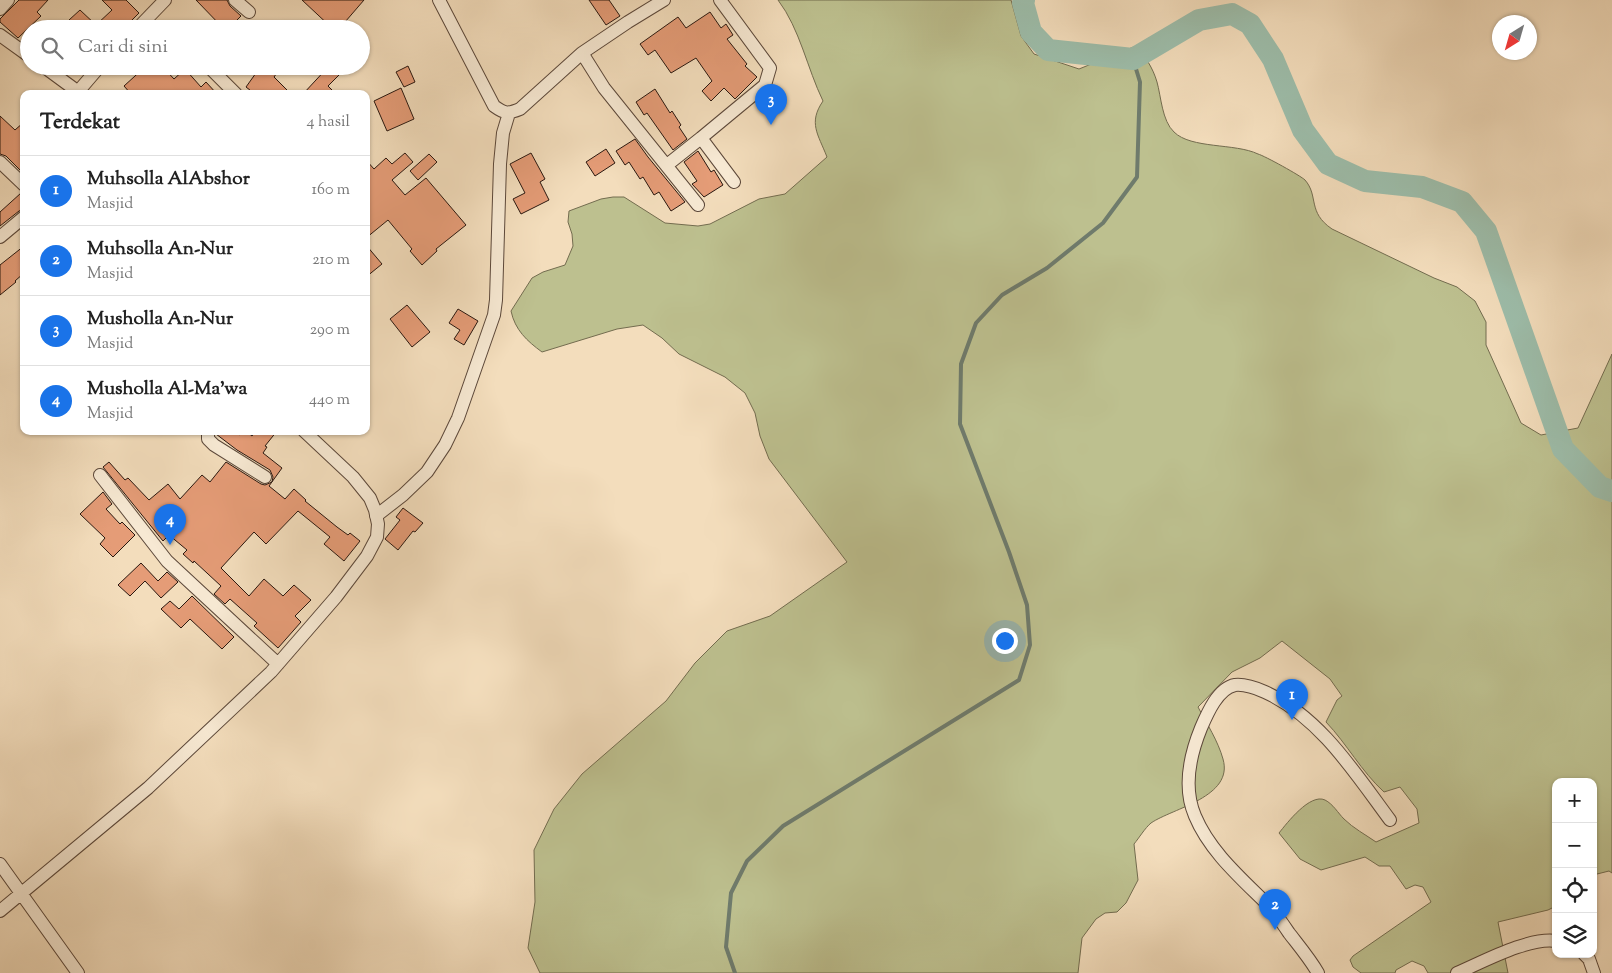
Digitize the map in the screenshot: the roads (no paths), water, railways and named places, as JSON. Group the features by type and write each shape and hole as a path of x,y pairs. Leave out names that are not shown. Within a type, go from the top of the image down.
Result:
{"street":[{"path":"0,9 8,0"},
{"path":"146,20 165,0"},
{"path":"235,0 249,12"},
{"path":"438,0 494,106 509,113 520,109 582,53 664,0"},
{"path":"666,165 765,85 770,68 720,0"},
{"path":"0,34 20,49"},
{"path":"582,53 604,88 698,205"},
{"path":"54,75 73,90"},
{"path":"78,90 92,75"},
{"path":"217,75 232,90"},
{"path":"376,516 403,495 427,472 445,444 458,418 488,334 496,300 500,164 503,133 509,113"},
{"path":"701,138 734,182"},
{"path":"0,162 20,181"},
{"path":"0,237 20,220"},
{"path":"208,435 208,439 214,445 265,477"},
{"path":"0,911 148,788 278,664 336,597 367,556 377,536 378,524 370,498 352,477 308,435"},
{"path":"100,475 167,561 278,664"},
{"path":"1318,973 1270,908 1238,878 1205,836 1194,815 1190,796 1189,768 1195,743 1210,709 1221,694 1235,685 1255,688 1276,697 1322,734 1342,755 1390,820"},
{"path":"0,864 78,973"},
{"path":"1457,973 1522,946 1548,940 1552,941"},
{"path":"1587,958 1594,973"}],"waterway":[{"path":"1024,0 1023,3 1031,32 1048,50 1133,59 1199,20 1232,14 1250,24 1273,59 1303,130 1328,164 1365,181 1422,187 1462,202 1486,231 1563,449 1600,487 1612,491"},
{"path":"735,973 726,947 731,893 747,861 783,826 1019,680 1030,645 1027,605 1009,552 960,424 961,364 976,323 1002,295 1047,268 1103,223 1137,177 1140,82 1133,59"}],"place":[{"name":"Musholla An-Nur","path":"771,125"},
{"name":"Musholla Al-Ma'wa","path":"170,545"},
{"name":"Muhsolla AlAbshor","path":"1292,720"},
{"name":"Muhsolla An-Nur","path":"1275,930"}]}
